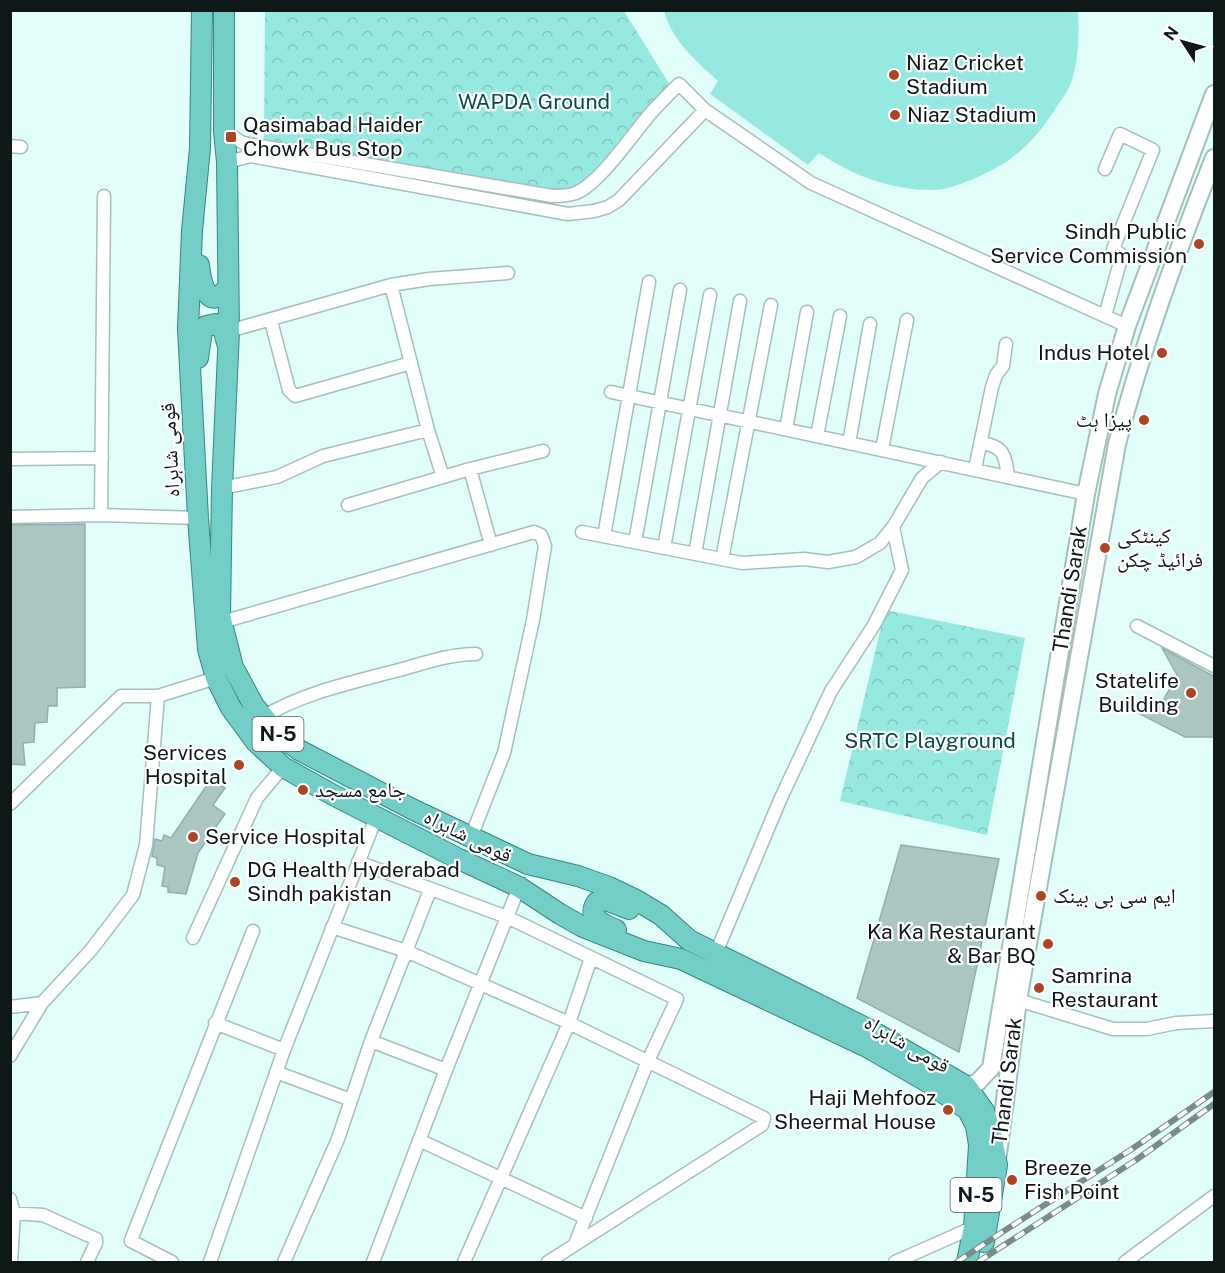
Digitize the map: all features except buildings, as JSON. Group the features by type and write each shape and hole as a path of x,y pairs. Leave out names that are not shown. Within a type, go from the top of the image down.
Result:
{"highway":[{"name":"قومی شاہراہ","path":"202,10 200,148 193,216 188,329 198,518 208,649 216,678 231,708 256,742 283,767 376,819 519,887 583,927 644,951 681,959 867,1047 926,1081 968,1110 976,1126 979,1145 974,1227 967,1263"},
{"name":"قومی شاہراہ","path":"224,10 224,131 227,162 229,339 222,488 222,622 232,667 254,706 268,723 299,750 412,809 528,864 578,876 609,887 661,915 689,940 874,1032 966,1086 984,1111 997,1165 981,1263"},
{"path":"193,216 204,290 212,297 218,298 228,287"},
{"path":"193,426 202,331 206,326 216,324 223,329 229,339"},
{"path":"256,742 268,723"},
{"path":"681,959 605,925 595,918 592,913 593,908 597,902 606,900 689,940"}],"main road":[{"name":"Thandi Sarak","path":"966,1086 977,1083 991,1068 1086,494 1107,394 1128,326 1215,94"},
{"name":"Thandi Sarak","path":"997,1165 1018,1000 1116,444 1142,355 1172,267 1215,158"}],"street":[{"path":"224,131 243,143 552,196 564,196 585,188 679,84 705,110 811,183 1128,326"},
{"path":"227,162 251,156 576,214 608,207 619,200 705,110"},
{"path":"1105,169 1120,134 1153,150 1113,249 1122,255 1105,315"},
{"path":"101,515 104,196"},
{"path":"229,339 271,321 391,285 429,279 508,273"},
{"path":"604,536 649,282"},
{"path":"391,285 428,430 443,477"},
{"path":"635,542 680,290"},
{"path":"664,548 710,295"},
{"path":"695,554 740,301"},
{"path":"722,559 771,305"},
{"path":"786,429 807,312"},
{"path":"817,436 840,316"},
{"path":"271,321 290,390 295,396 411,363"},
{"path":"882,449 907,321"},
{"path":"849,442 870,324"},
{"path":"975,469 992,387 996,375 1003,366 1006,345"},
{"path":"611,392 1086,494"},
{"path":"222,488 277,477 323,456 428,430"},
{"path":"981,442 1000,448 1006,462 1008,476"},
{"path":"348,505 470,469 543,451"},
{"path":"10,459 102,458"},
{"path":"582,532 742,563 804,559 828,562 856,557 880,543 893,527 922,478 941,462"},
{"path":"470,469 491,545"},
{"path":"10,517 101,515 198,518"},
{"path":"716,953 780,800 831,691 874,626 902,570 893,527"},
{"path":"222,622 534,532 541,535 545,546 533,620 504,753 471,837"},
{"path":"1137,626 1215,666"},
{"path":"268,723 283,705 450,656 476,654"},
{"path":"10,804 121,696 158,696 216,678"},
{"path":"10,1056 42,1003 91,950 133,895 146,845 158,696"},
{"path":"193,938 257,798 283,767"},
{"path":"210,1263 284,1050 376,819"},
{"path":"358,862 507,917 677,999 648,1060 575,1244"},
{"path":"373,1263 446,1070 519,887"},
{"path":"284,1263 338,1139 371,1041 430,890"},
{"path":"332,927 406,951 569,1023 764,1118 762,1125 548,1263"},
{"path":"172,1263 131,1239 253,931"},
{"path":"464,1263 569,1023 591,958"},
{"path":"1018,1000 1113,1029 1147,1029 1176,1023 1215,1021"},
{"path":"10,1007 42,1003"},
{"path":"215,1023 284,1050"},
{"path":"371,1041 446,1070"},
{"path":"276,1072 351,1100"},
{"path":"419,1140 586,1218"},
{"path":"1125,1263 1215,1196"},
{"path":"10,1199 11,1263"},
{"path":"12,1213 43,1215 96,1239 87,1263"},
{"path":"895,1263 974,1227"}],"green space":[{"name":"WAPDA Ground","path":"265,11 624,11 670,85 569,202 264,141"},
{"name":"Niaz Stadium","path":"664,11 1078,11 1078,50 1069,88 1036,135 1018,153 998,167 951,187 931,190 901,187 872,180 819,153 808,165 710,94 718,81 693,58 679,41"},
{"name":"SRTC Playground","path":"885,610 1025,638 987,835 840,801"}],"railway":[{"path":"957,1262 1132,1149 1214,1092"},
{"path":"978,1262 1136,1160 1214,1104"}],"place":[{"name":"Niaz Cricket Stadium","path":"894,75"},
{"name":"Niaz Stadium","path":"895,115"},
{"name":"Qasimabad Haider Chowk Bus Stop","path":"231,137"},
{"name":"Sindh Public Service Commission","path":"1199,244"},
{"name":"Indus Hotel","path":"1162,353"},
{"name":"پیزا ہٹ","path":"1144,420"},
{"name":"کینٹکی فرائیڈ چکن","path":"1105,548"},
{"name":"Statelife Building","path":"1191,693"},
{"name":"Services Hospital","path":"239,765"},
{"name":"جامع مسجد","path":"303,790"},
{"name":"Service Hospital","path":"193,837"},
{"name":"DG Health Hyderabad Sindh pakistan","path":"235,882"},
{"name":"ایم سی بی بینک","path":"1041,896"},
{"name":"Ka Ka Restaurant & Bar BQ","path":"1048,944"},
{"name":"Samrina Restaurant","path":"1039,988"},
{"name":"Haji Mehfooz Sheermal House","path":"948,1110"},
{"name":"Breeze Fish Point","path":"1012,1180"}]}
